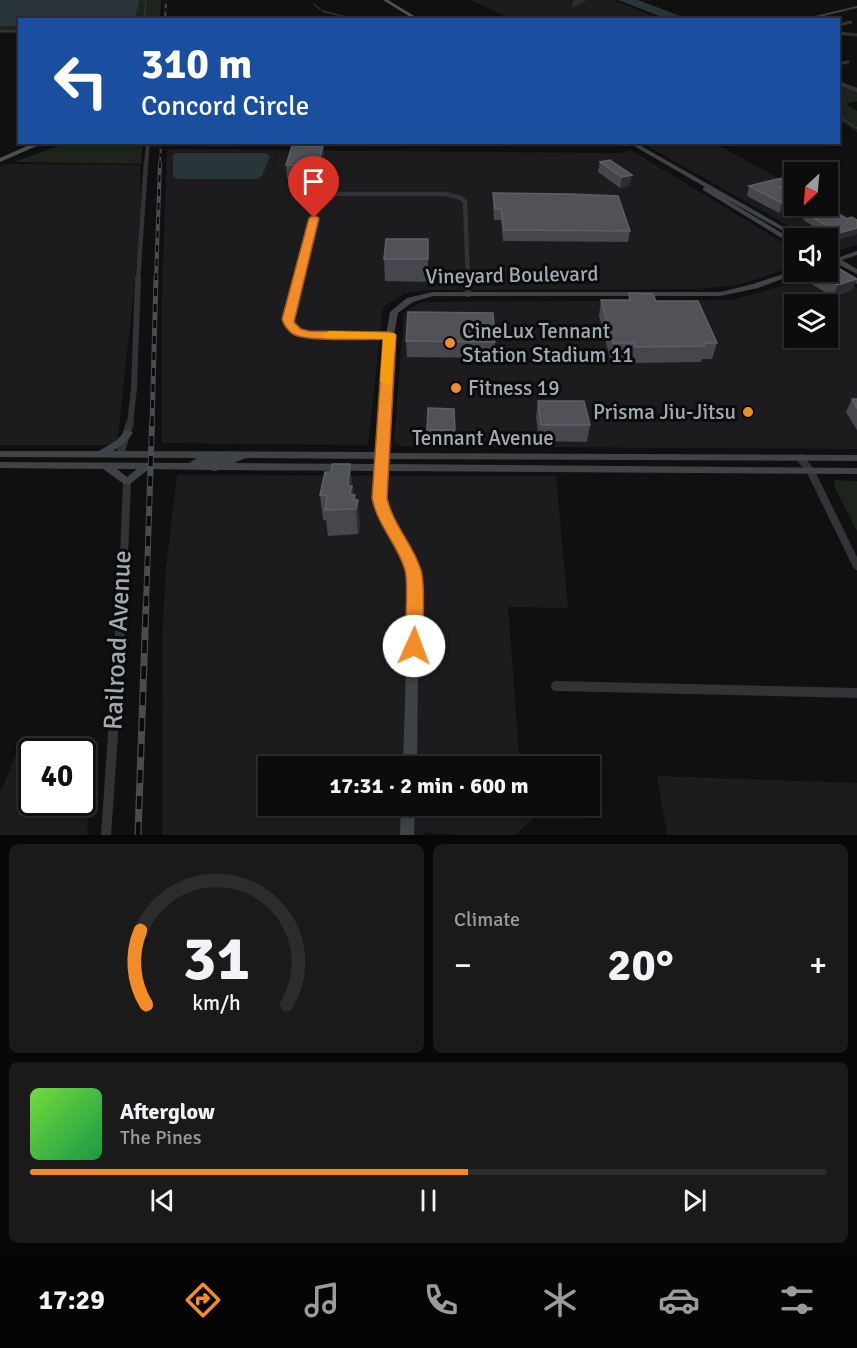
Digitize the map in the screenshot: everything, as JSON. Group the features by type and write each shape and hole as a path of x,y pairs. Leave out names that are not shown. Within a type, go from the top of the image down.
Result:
{"main road":[{"path":"385,0 416,18"},
{"path":"809,18 856,8"},
{"path":"0,155 26,144"},
{"path":"0,160 37,144"},
{"path":"632,144 702,185 717,190 784,229"},
{"path":"702,185 709,193 784,237"},
{"path":"838,262 857,253"},
{"path":"838,265 846,266 857,262"},
{"path":"846,266 857,273"},
{"path":"838,270 857,282"},
{"name":"Vineyard Boulevard","path":"410,756 414,572 405,550 383,516 379,498 390,335 394,312 410,300 433,294 709,294 740,290 784,276"},
{"name":"Vineyard Boulevard","path":"774,280 784,282"},
{"path":"101,454 120,442 128,433"},
{"name":"Tennant Avenue","path":"0,454 244,454 381,462 857,471"},
{"path":"83,466 96,460 115,459 120,454"},
{"path":"192,467 199,461 213,460 215,454"},
{"path":"215,468 220,461 237,459 244,454"},
{"name":"Tennant Avenue","path":"0,465 215,468 381,462 857,458"},
{"path":"107,467 127,482 135,473 147,467"},
{"path":"406,835 407,816"}],"street":[{"path":"840,25 851,22"},
{"path":"0,31 18,31"},
{"path":"840,33 857,35"},
{"path":"840,64 848,62"},
{"path":"840,84 857,88"},
{"path":"120,454 127,442 132,413 138,275 148,144"},
{"path":"390,335 309,334 297,332 290,326 288,319 318,202 323,198 335,194 446,194 461,198 465,202 468,294"},
{"path":"804,458 857,566"},
{"name":"Railroad Avenue","path":"106,835 123,586 127,482"},
{"path":"556,686 857,693"}],"shaded area":[{"path":"0,0 161,0 160,18 18,18 18,30 0,29"},
{"path":"0,0 139,0 136,15 132,18 18,18 18,26 0,26"},
{"path":"470,0 613,0 658,18 509,18"},
{"path":"618,0 638,0 685,18 664,18"},
{"path":"840,86 857,92 857,101 846,104 857,111 857,132 840,121"},
{"path":"64,144 143,144 141,164 14,162"},
{"path":"665,144 716,144 784,181 784,216 838,216 838,211 857,221 857,245 838,251 838,228 792,228 649,147"},
{"path":"167,149 278,150 266,185 279,150 620,153 631,150 784,243 784,270 738,285 697,289 426,290 404,294 383,307 368,445 162,443 162,297"},
{"path":"176,153 265,153 270,156 262,176 257,179 179,179 173,177 173,155"},
{"path":"6,164 140,165 141,223 117,445 0,445 0,166"},
{"path":"838,275 857,288 857,449 401,446 394,441 404,312 422,302 731,300 797,282 838,282"},
{"path":"177,475 556,476 568,608 508,607 519,756 258,756 258,816 536,816 515,835 455,835 423,832 423,835 162,835 163,621 166,568"},
{"path":"835,480 857,481 857,531 834,486"},
{"path":"18,750 18,816 88,816 87,835 0,835 0,793"},
{"path":"657,776 857,783 857,835 667,835"}],"building":[{"path":"292,146 323,146 318,165 286,165"},
{"path":"610,160 632,175 622,177 600,162"},
{"path":"784,177 784,186 779,187 784,190 784,203 782,203 749,186"},
{"path":"493,193 618,196 630,231 504,230 501,209 495,209"},
{"path":"838,214 847,219 852,217 857,220 857,228 839,233 838,228 830,228 810,216 838,216"},
{"path":"386,239 428,239 428,259 384,259"},
{"path":"838,268 857,279 837,285 832,282 838,282"},
{"path":"629,293 653,294 656,301 698,301 717,343 704,343 705,346 635,347 634,343 613,343 601,300 631,300"},
{"path":"408,312 493,313 495,342 406,341"},
{"path":"538,401 584,401 590,425 541,425"},
{"path":"428,408 454,409 455,430 427,430"},
{"path":"332,464 350,464 348,486 352,486 350,494 355,495 354,500 358,500 356,509 325,510 327,496 320,495 325,472 331,472"}],"waterway":[{"path":"144,18 146,0"},
{"path":"314,4 320,9"},
{"path":"322,11 346,17"},
{"path":"840,117 857,128"}],"railway":[{"path":"165,18 166,0"},
{"path":"160,165 161,144"},
{"path":"156,280 160,163"},
{"path":"152,424 156,278"},
{"path":"146,606 152,423"},
{"path":"138,835 146,605"}],"slow traffic":[{"path":"329,334 390,335 386,381"}],"place":[{"name":"CineLux Tennant Station Stadium 11","path":"450,343"},
{"name":"Fitness 19","path":"456,388"},
{"name":"Prisma Jiu-Jitsu","path":"748,412"}],"route":[{"path":"314,218 288,319 290,326 297,332 309,334 390,335 379,498 383,516 405,550 414,572 414,646"}]}
